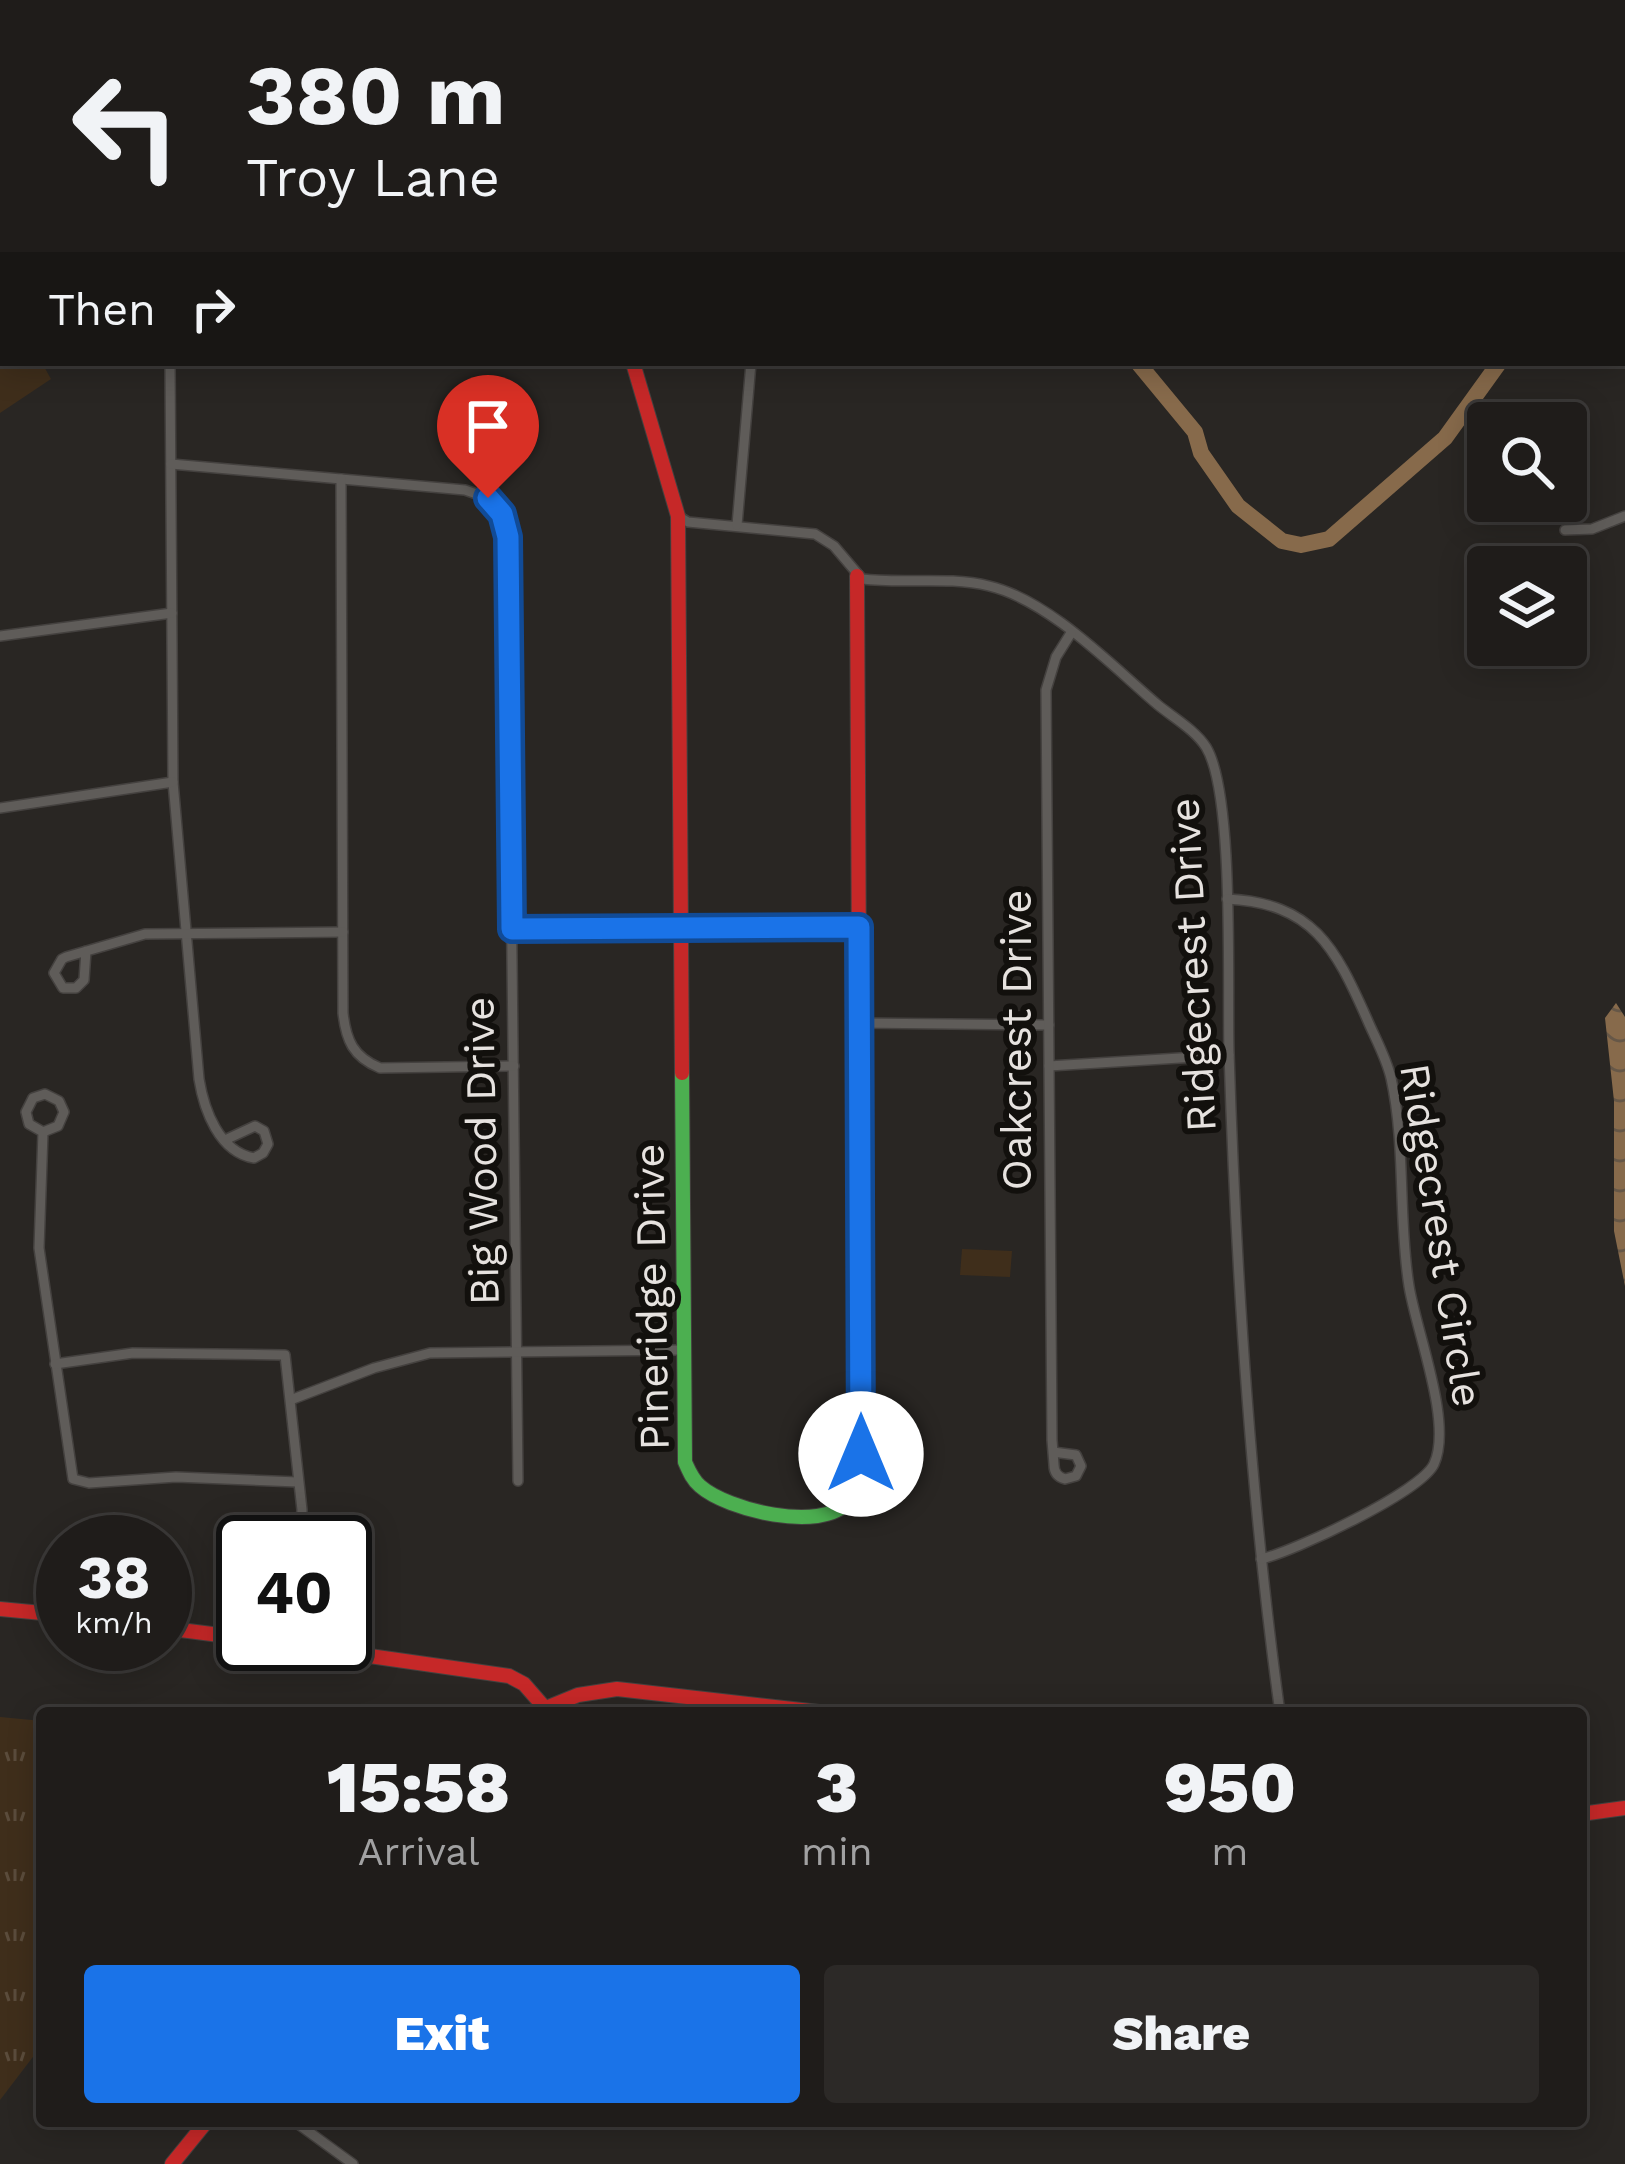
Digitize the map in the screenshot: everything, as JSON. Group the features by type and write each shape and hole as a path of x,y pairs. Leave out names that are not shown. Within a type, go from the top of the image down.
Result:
{"street":[{"path":"170,366 173,782 201,1091 208,1114 225,1140 251,1158 263,1154 268,1141 264,1131 252,1126 225,1140"},
{"name":"Pineridge Drive","path":"634,366 678,516 682,1448 697,1485 716,1497 801,1520 826,1516 850,1500 862,1468 856,576"},
{"path":"737,526 751,366"},
{"name":"Big Wood Drive","path":"171,464 465,490 488,498 507,524 518,1481"},
{"path":"341,479 343,932 348,1040 362,1059 391,1069 514,1066"},
{"path":"678,516 688,522 802,531 826,539 843,554 856,576"},
{"path":"1565,530 1592,529 1625,516"},
{"name":"Ridgecrest Drive","path":"856,576 985,585 1015,595 1071,633 1194,734 1209,752 1219,800 1227,899 1229,1055 1250,1448 1279,1707"},
{"path":"0,636 172,613"},
{"name":"Oakcrest Drive","path":"1053,1452 1046,690 1056,657 1071,633"},
{"path":"0,808 173,782"},
{"name":"Ridgecrest Circle","path":"1227,899 1277,905 1319,934 1343,965 1382,1052 1395,1107 1408,1283 1438,1424 1437,1454 1426,1477 1365,1514 1261,1559"},
{"path":"512,929 859,927"},
{"path":"86,951 82,984 71,989 59,985 54,974 59,962 86,951 145,934 343,932"},
{"path":"859,1023 1049,1025"},
{"path":"1049,1066 1229,1055"},
{"path":"49,1094 59,1101 64,1116 58,1126 44,1132 29,1124 26,1112 33,1098 49,1094"},
{"path":"44,1132 38,1236 73,1479 88,1483 176,1477 298,1482"},
{"path":"292,1399 430,1353 682,1350"},
{"path":"56,1364 146,1352 285,1355 302,1515"},
{"path":"0,1609 36,1612"},
{"path":"372,1656 509,1676 524,1684 537,1707"},
{"path":"547,1707 578,1695 617,1689 775,1707"},
{"path":"1587,1813 1625,1808"},
{"path":"172,2164 202,2127"},
{"path":"302,2127 353,2164"}],"green space":[{"path":"0,366 44,366 51,379 0,413"},
{"path":"962,1249 1012,1251 1010,1277 960,1275"},
{"path":"0,1717 36,1720 36,2053 0,2100"}],"water":[{"path":"1616,1003 1625,1017 1625,1286 1614,1231 1614,1101 1605,1018"}],"waterway":[{"path":"1140,366 1195,432 1201,453 1238,506 1282,541 1301,545 1329,539 1445,438 1497,366"}],"traffic: fast":[{"path":"682,1073 685,1462 693,1478 713,1495 752,1510 796,1517 835,1511 848,1502 861,1474 865,1440 861,1373"}],"traffic: jam":[{"path":"634,366 678,516 682,1073"},
{"path":"857,576 861,1373"},
{"path":"0,1609 36,1612"},
{"path":"192,1631 216,1635"},
{"path":"372,1656 509,1676 524,1684 544,1707"},
{"path":"549,1707 578,1695 617,1689 775,1707"},
{"path":"1587,1813 1625,1808"},
{"path":"172,2164 202,2127"}],"route":[{"path":"488,498 502,514 508,537 512,929 859,927 861,1454"}]}
